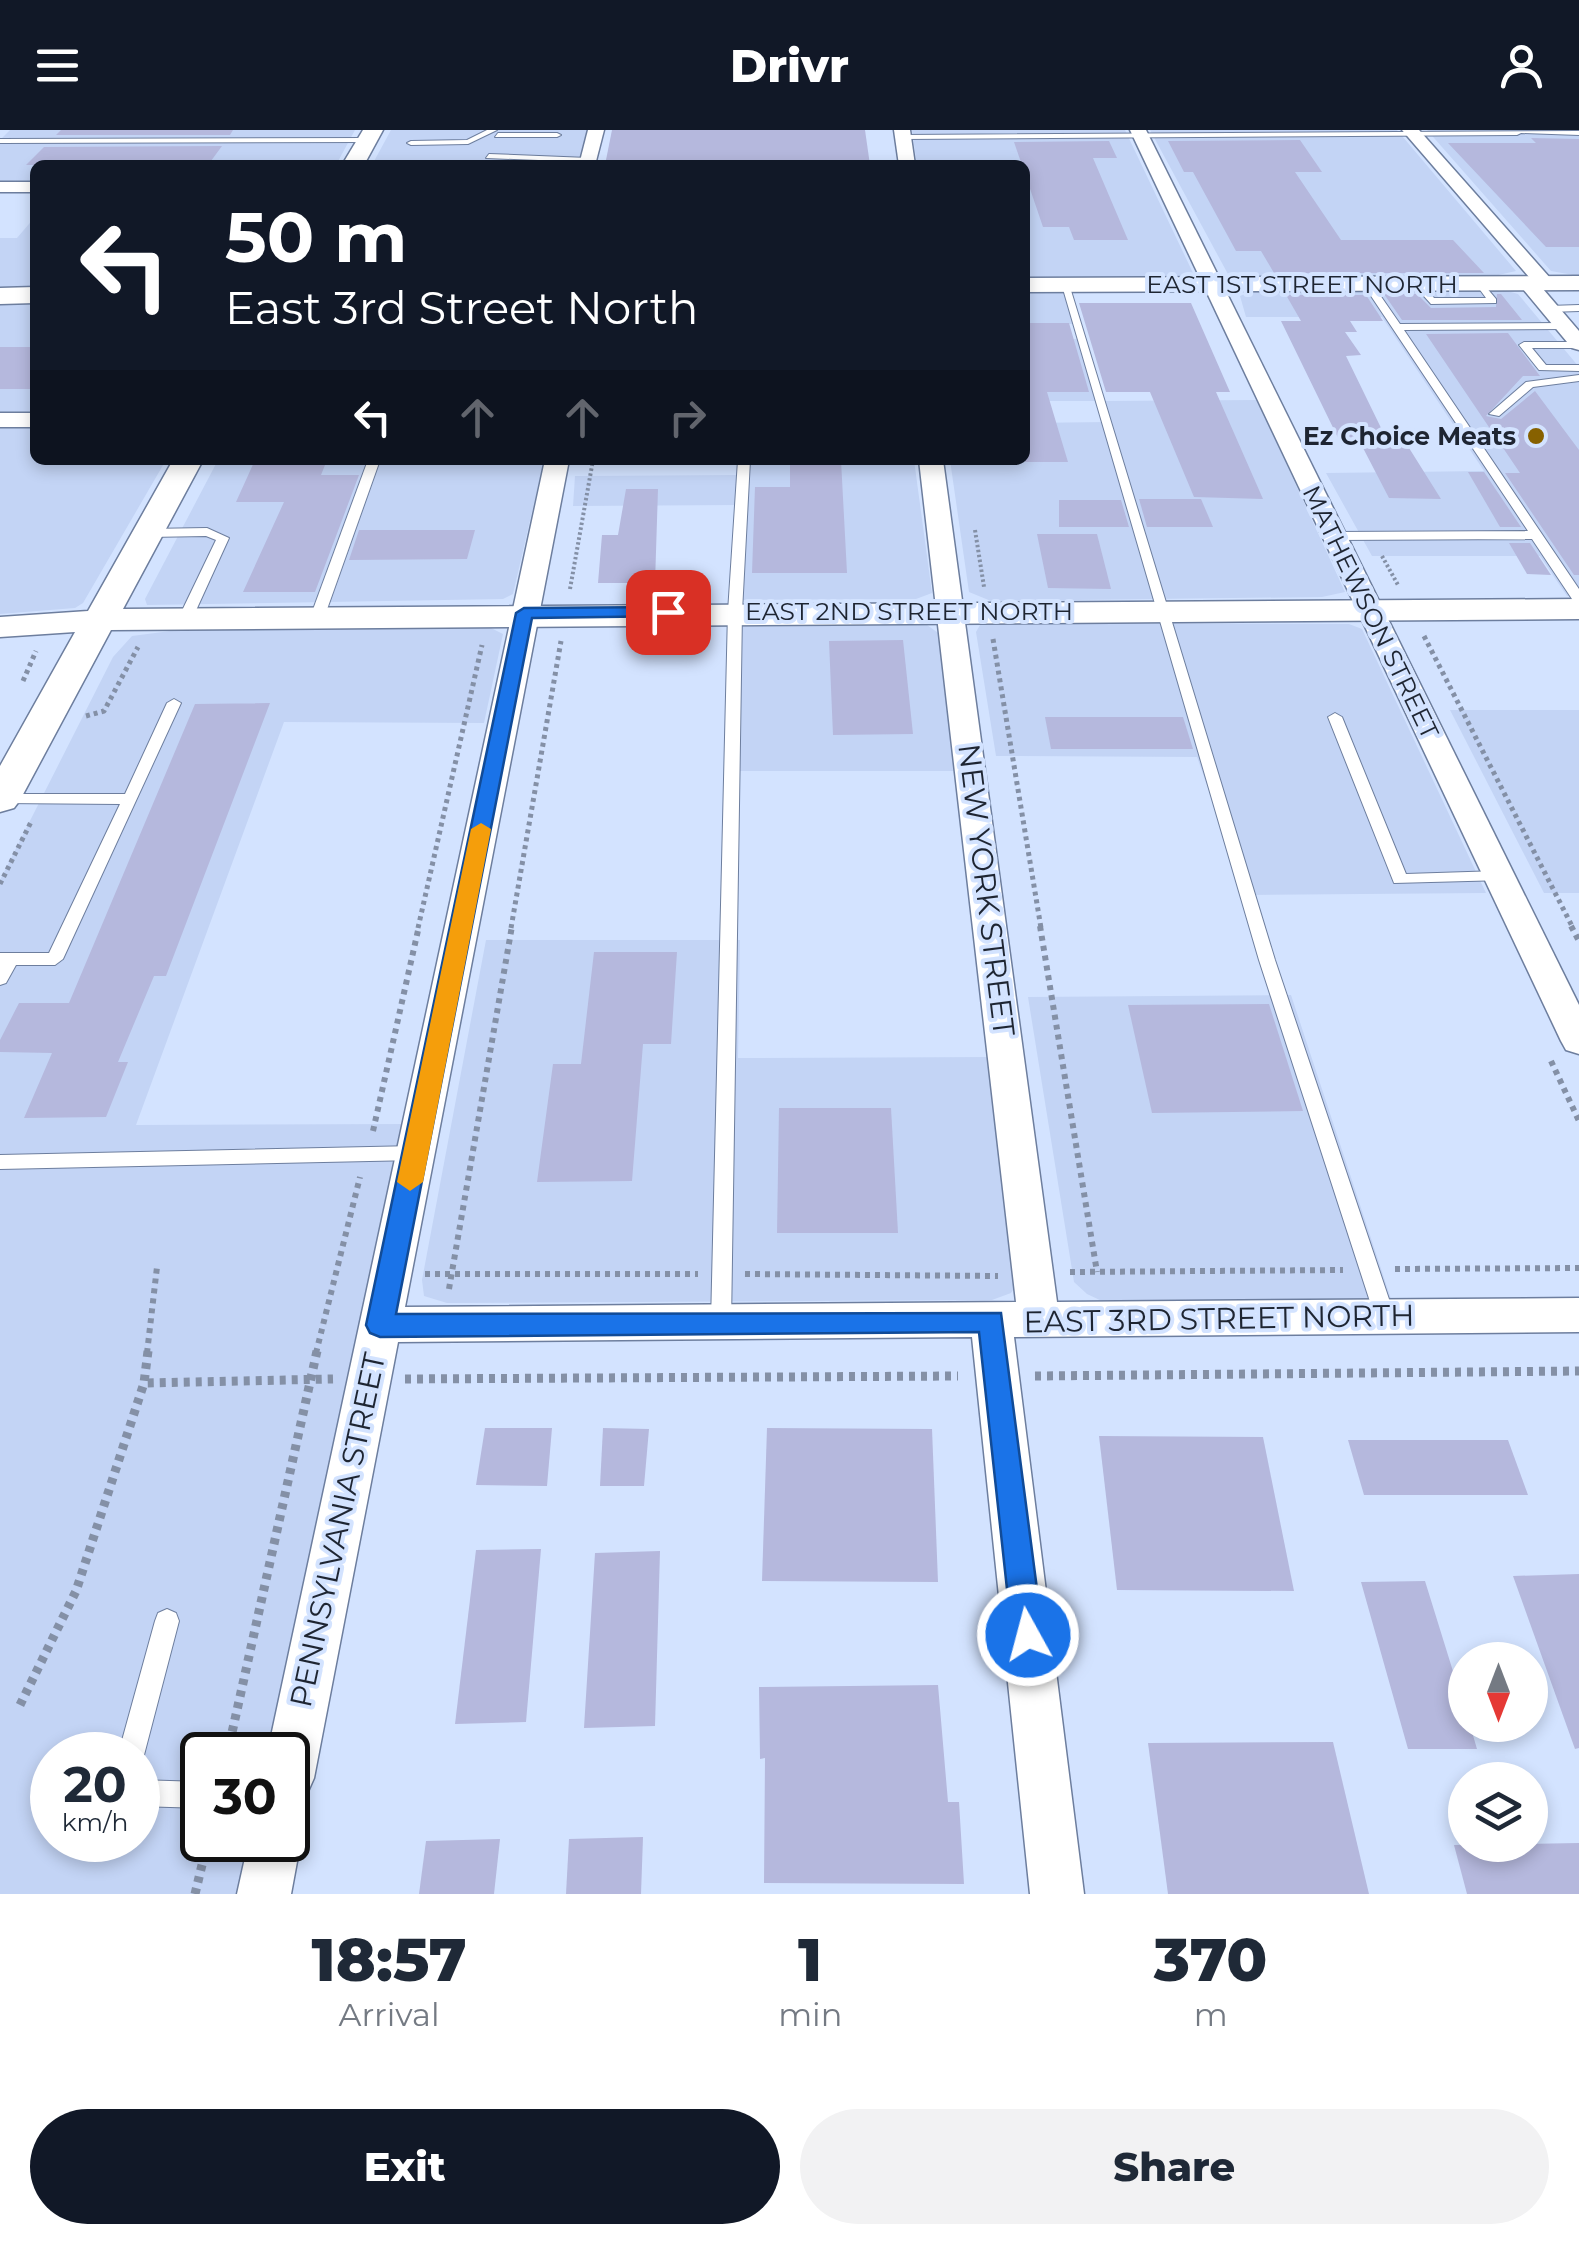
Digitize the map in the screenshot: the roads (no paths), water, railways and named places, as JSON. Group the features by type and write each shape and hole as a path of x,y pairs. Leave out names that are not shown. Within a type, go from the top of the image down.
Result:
{"street":[{"path":"588,160 596,130"},
{"path":"902,133 907,160"},
{"path":"1413,133 1579,344"},
{"name":"MATHEWSON STREET","path":"1139,134 1579,1041"},
{"path":"357,160 370,135"},
{"path":"0,187 30,187"},
{"name":"EAST 1ST STREET NORTH","path":"1030,284 1480,284 1540,292 1579,283"},
{"path":"0,296 30,295"},
{"path":"0,420 30,420"},
{"path":"1,799 185,465"},
{"name":"PENNSYLVANIA STREET","path":"297,1732 555,465"},
{"name":"NEW YORK STREET","path":"932,465 1040,1321"},
{"name":"EAST 2ND STREET NORTH","path":"0,626 318,615 1579,609"},
{"name":"EAST 3RD STREET NORTH","path":"380,1325 1579,1316"},
{"path":"992,1321 1057,1894"},
{"path":"264,1894 271,1862"}],"lane":[{"path":"411,143 468,142 497,132 557,135"},
{"path":"487,160 497,132"},
{"path":"902,133 1579,132"},
{"path":"0,141 370,135"},
{"path":"1064,284 1161,610 1384,1317"},
{"path":"1368,284 1579,600"},
{"path":"1540,292 1579,308"},
{"path":"1397,327 1564,326"},
{"path":"1579,344 1524,345 1543,368 1579,368"},
{"path":"1495,414 1530,384 1579,378"},
{"path":"318,615 372,465"},
{"path":"721,1323 735,612 744,465"},
{"path":"148,533 207,532 223,538 186,617"},
{"path":"1334,536 1536,535"},
{"path":"0,979 5,959 55,959 174,703"},
{"path":"1336,717 1400,879 1499,876"},
{"path":"1,799 130,799"},
{"path":"0,1162 416,1153"},
{"path":"137,1732 167,1620"}],"place":[{"name":"Ez Choice Meats","path":"1536,436"}]}
